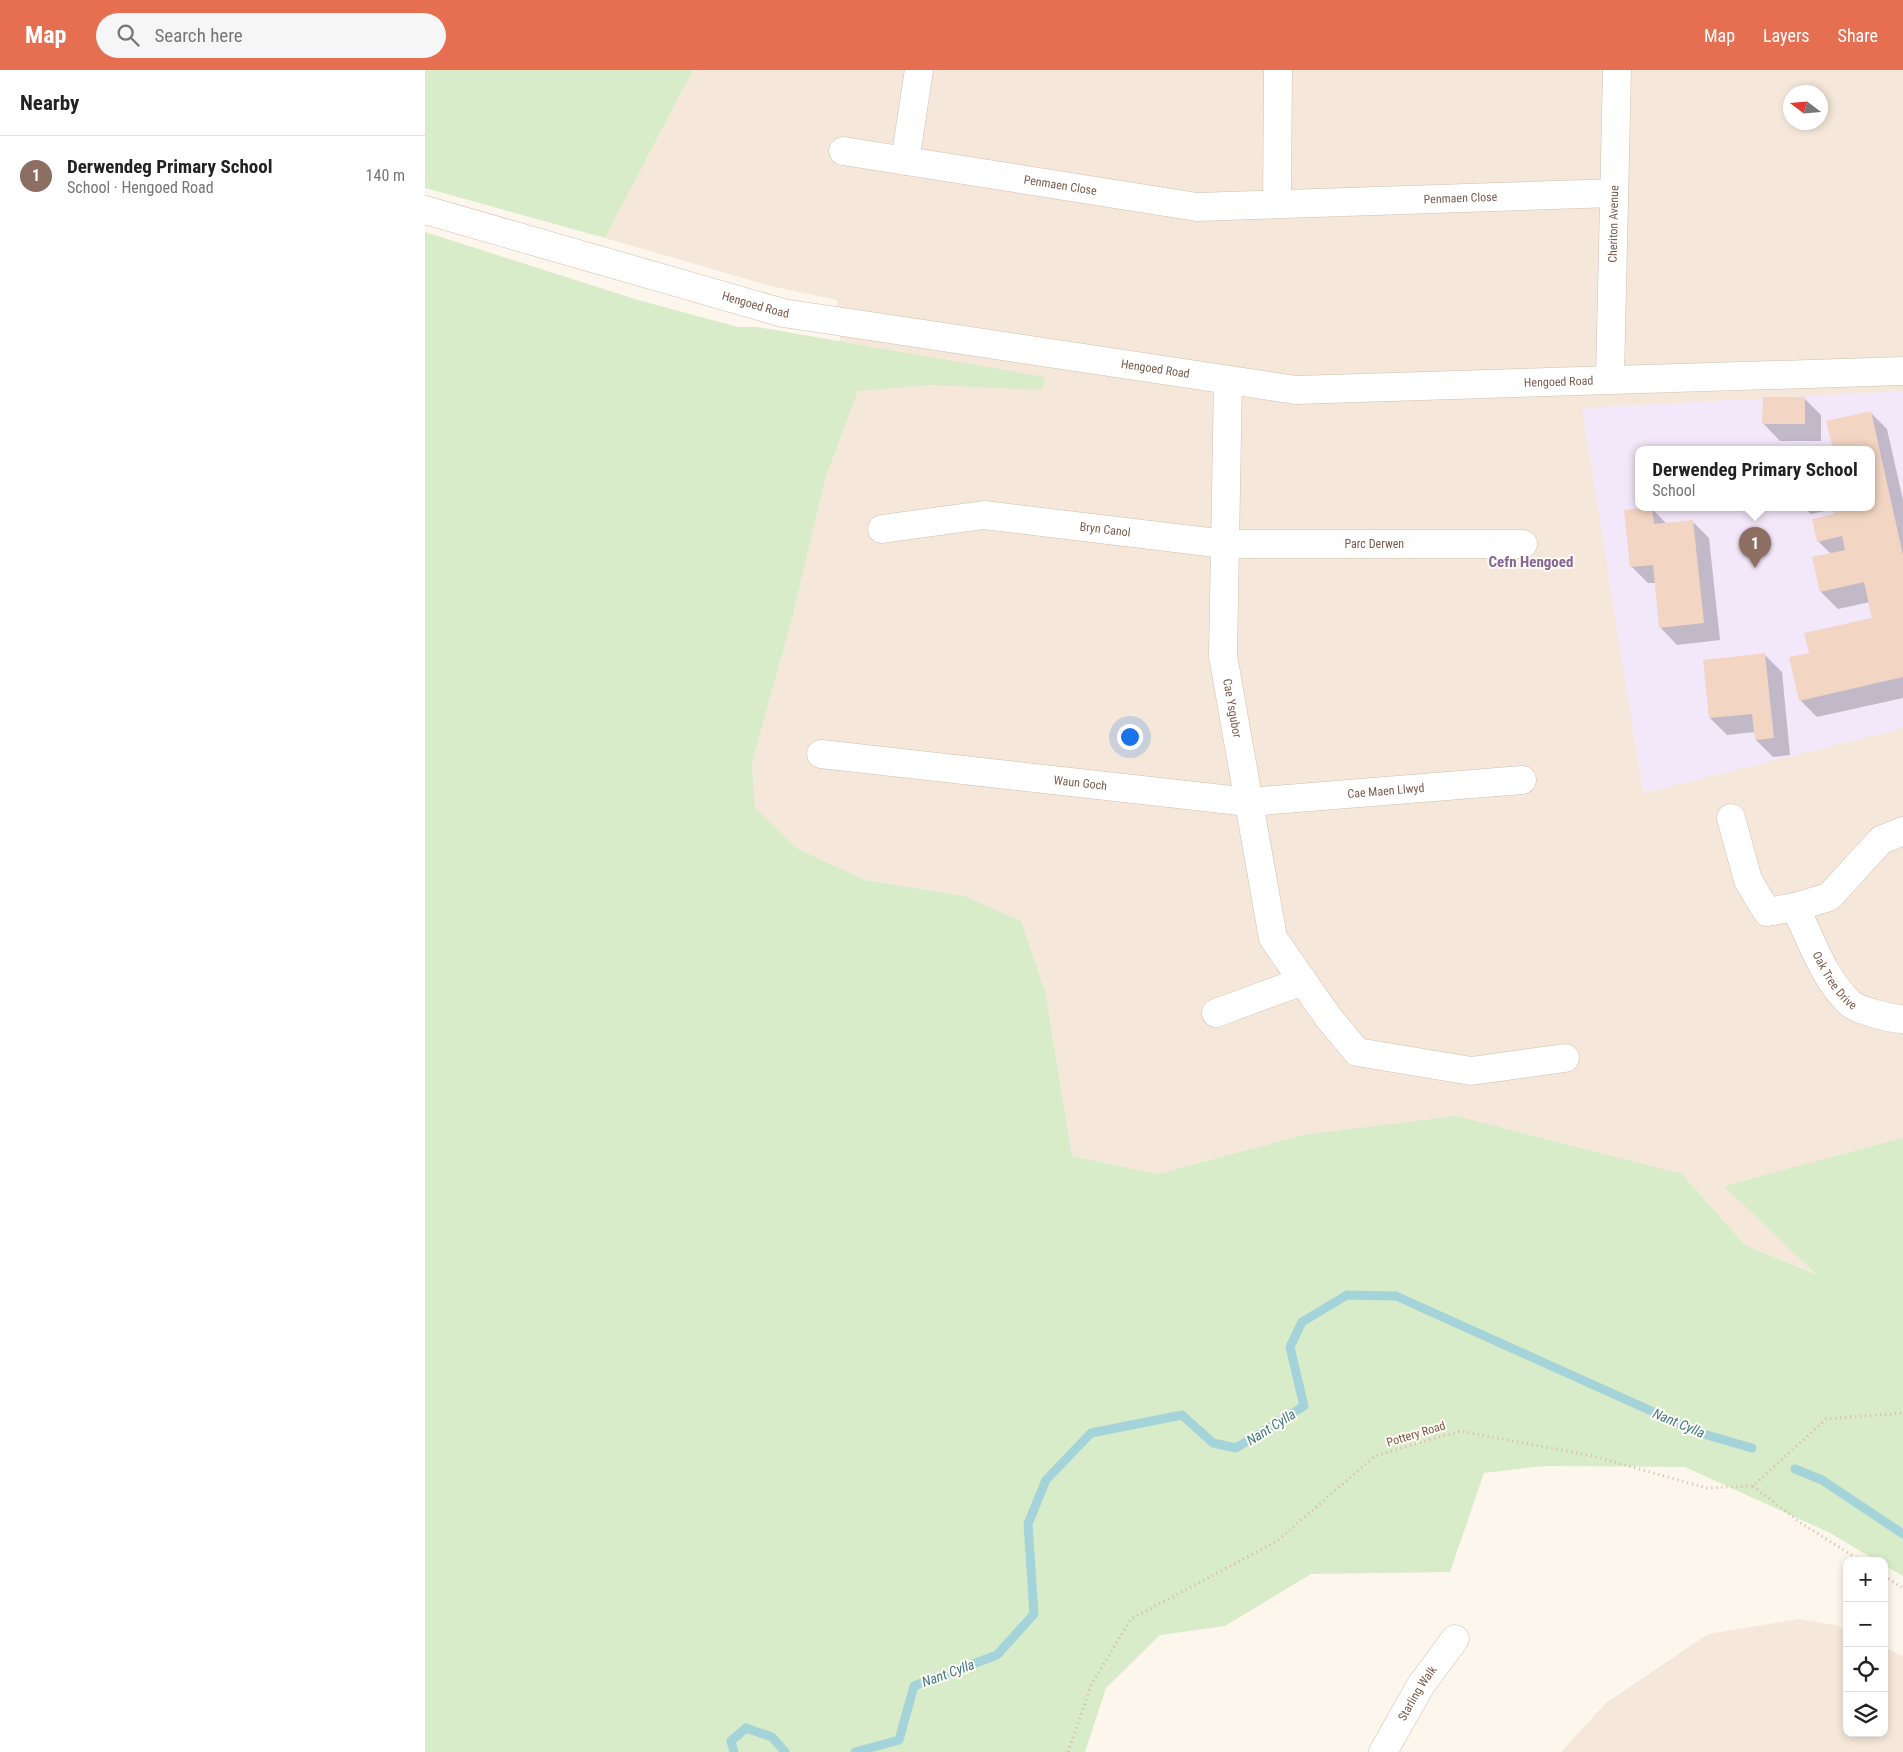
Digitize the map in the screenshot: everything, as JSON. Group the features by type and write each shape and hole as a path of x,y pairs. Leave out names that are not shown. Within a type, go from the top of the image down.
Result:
{"street":[{"path":"905,161 919,70"},
{"path":"1277,204 1278,70"},
{"name":"Cheriton Avenue","path":"1610,378 1617,70"},
{"name":"Penmaen Close","path":"843,151 1197,207 1614,193"},
{"name":"Hengoed Road","path":"425,210 783,313 1296,390 1610,378 1903,371"},
{"name":"Cae Ysgubor","path":"1229,380 1223,656 1273,938 1328,1017 1357,1052 1471,1071 1565,1058"},
{"name":"Bryn Canol","path":"882,529 984,515 1225,544"},
{"name":"Parc Derwen","path":"1225,544 1523,544"},
{"name":"Waun Goch","path":"821,754 913,766 1249,802"},
{"name":"Cae Maen Llwyd","path":"1249,802 1522,780"},
{"path":"1731,818 1748,880 1767,912 1795,907 1829,896 1881,840 1903,831"},
{"name":"Oak Tree Drive","path":"1795,907 1827,974 1852,1005 1893,1019 1903,1019"},
{"path":"1216,1014 1303,981"},
{"name":"Starling Walk","path":"1383,1752 1421,1685 1455,1639"}],"path":[{"path":"1855,1557 1801,1523 1753,1486 1826,1419 1903,1413"},
{"name":"Pottery Road","path":"1067,1752 1091,1685 1131,1619 1277,1541 1375,1456 1460,1431 1593,1456 1707,1488 1753,1486"},
{"path":"1888,1579 1903,1588"}],"shaded area":[{"path":"693,70 1903,70 1903,1308 1745,1245 1682,1174 1303,1135 1158,1174 1072,1156 1046,995 964,896 865,880 798,849 754,808 752,763 791,623 826,476 841,354 837,300 771,286 605,238"},
{"path":"1903,391 1903,728 1643,793 1582,408"},
{"path":"1799,1619 1835,1625 1843,1628 1843,1737 1888,1737 1888,1649 1903,1656 1903,1752 1561,1752 1606,1703 1708,1634"}],"green space":[{"path":"425,70 693,70 605,238 425,188"},
{"path":"425,232 638,300 738,327 757,327 1045,377 1042,390 930,385 858,391 826,476 791,623 752,763 755,808 798,849 865,880 964,896 1021,921 1046,995 1072,1156 1158,1174 1303,1135 1456,1116 1682,1174 1745,1245 1816,1274 1724,1186 1903,1138 1903,1576 1888,1567 1888,1557 1870,1557 1830,1533 1685,1467 1544,1466 1484,1473 1450,1572 1311,1574 1225,1626 1160,1635 1106,1688 1085,1752 425,1752"}],"building":[{"path":"1763,397 1805,397 1805,424 1762,424"},
{"path":"1871,411 1903,555 1903,677 1799,701 1789,657 1809,653 1804,633 1872,618 1864,582 1820,592 1812,557 1845,550 1842,536 1817,542 1812,519 1834,514 1833,511 1875,511 1875,446 1832,446 1826,421"},
{"path":"1635,509 1635,511 1652,511 1654,524 1693,520 1704,623 1659,628 1653,565 1630,567 1624,510"},
{"path":"1765,653 1774,738 1755,740 1752,714 1709,718 1703,660"}],"waterway":[{"name":"Nant Cylla","path":"855,1752 899,1740 914,1686 997,1655 1034,1614 1028,1524 1046,1480 1091,1433 1182,1415 1213,1443 1236,1448 1304,1406 1290,1347 1302,1322 1347,1295 1396,1296 1700,1433 1752,1448"},
{"name":"Nant Cylla","path":"1795,1469 1822,1480 1903,1534"},
{"name":"Nant Cylla","path":"734,1752 731,1741 746,1728 772,1737 785,1752"}],"place":[{"name":"Derwendeg Primary School","path":"1755,568"}],"district":[{"name":"Cefn Hengoed","path":"1531,562"}]}
